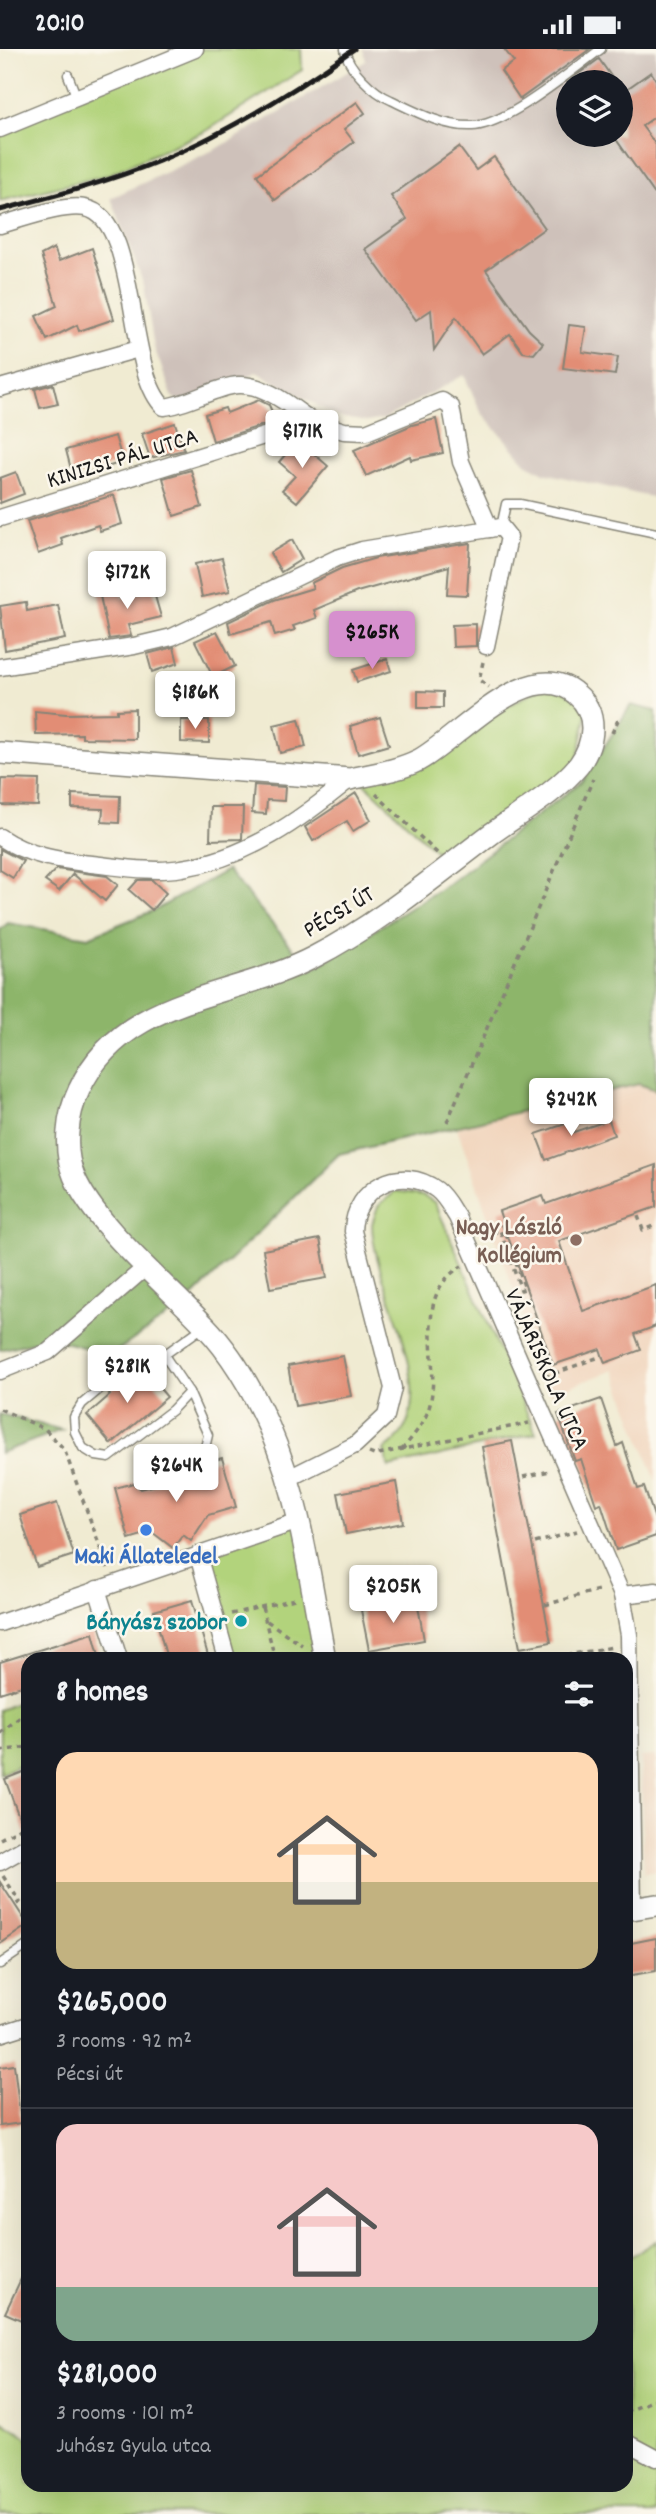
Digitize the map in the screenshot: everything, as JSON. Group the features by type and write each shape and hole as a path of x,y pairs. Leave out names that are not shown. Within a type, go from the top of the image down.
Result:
{"main road":[{"name":"PÉCSI ÚT","path":"0,754 354,778 399,769 422,758 506,697 527,685 551,682 569,688 588,707 593,722 589,746 576,769 387,913 312,958 170,1008 131,1027 110,1044 78,1091 69,1127 72,1173 95,1209 146,1266 205,1325 242,1376 268,1426 289,1478 324,1652"},
{"path":"633,1909 656,1905"}],"street":[{"path":"0,129 77,98 168,54 195,49"},
{"path":"0,225 75,207 97,213 108,227 124,267 133,299 138,349 156,400 164,407 185,404 236,385 250,385 282,401 312,421 344,431 366,432 442,401 451,407 461,462 496,528 509,537 486,646"},
{"path":"0,388 138,349"},
{"name":"KINIZSI PÁL UTCA","path":"0,518 312,421"},
{"path":"0,667 134,646 172,637 337,558 362,550 496,528"},
{"path":"0,837 43,858 119,867 181,869 236,854 296,823 354,778"},
{"name":"VÁJÁRISKOLA UTCA","path":"289,1478 355,1445 386,1416 393,1388 353,1231 354,1217 359,1203 379,1184 412,1178 436,1190 457,1217 620,1590 629,1652"},
{"path":"0,1371 48,1352 146,1266"},
{"path":"0,1623 299,1521"},
{"path":"198,1555 225,1652"},
{"path":"97,1590 117,1652"},
{"path":"620,1590 656,1591"},
{"path":"0,1862 21,1850"},
{"path":"0,2034 21,2027"},
{"path":"633,2446 656,2458"}],"lane":[{"path":"345,49 353,67 384,97 432,119 473,127 503,118 601,49"},
{"path":"68,75 77,98"},
{"path":"496,528 506,505 520,504 656,533"},
{"path":"189,1392 156,1423 108,1458 96,1456 83,1448 75,1432 74,1417 98,1389 135,1360 164,1355 205,1325"},
{"path":"139,1480 189,1462 204,1452 208,1434 189,1392 164,1355"},
{"path":"0,1963 21,1950"}],"path":[{"path":"486,646 479,680 506,697"},
{"path":"607,745 618,720"},
{"path":"447,1122 597,770"},
{"path":"354,778 450,865"},
{"path":"638,1216 643,1230 656,1225"},
{"path":"503,1225 525,1289 521,1290 500,1230 496,1232 496,1228 503,1225"},
{"path":"402,1450 420,1428 429,1408 432,1388 432,1302 441,1284 452,1273 475,1259"},
{"path":"529,1382 602,1356"},
{"path":"0,1409 45,1429 64,1449 114,1583"},
{"path":"355,1445 374,1455 546,1420"},
{"path":"523,1477 566,1467"},
{"path":"535,1543 593,1527"},
{"path":"545,1605 620,1590"},
{"path":"216,1618 313,1594"},
{"path":"262,1607 273,1652"},
{"path":"265,1620 302,1645"},
{"path":"584,1652 629,1644"},
{"path":"0,1733 21,1716"},
{"path":"0,1751 21,1748"},
{"path":"0,1839 21,1828"},
{"path":"0,1871 20,1902 15,1905"},
{"path":"633,2409 656,2399"}],"shaded area":[{"path":"363,49 656,49 656,498 544,473 526,463 481,412 464,375 384,419 367,422 338,417 257,372 185,403 173,398 154,347 144,285 111,198 220,147 366,61"},
{"name":"Nagy László Kollégium","path":"639,1084 656,1090 656,1481 614,1370 550,1394 457,1128"},
{"path":"656,1756 656,1871 644,1873 641,1757"}],"green space":[{"path":"195,49 301,49 302,70 206,131 107,175 0,201 0,129"},
{"path":"551,682 588,707 576,769 450,865 358,777 391,771"},
{"path":"631,705 656,711 656,1090 639,1084 339,1154 184,1305 111,1355 50,1338 0,1350 0,930 8,923 88,937 155,910 227,870 311,970 448,884 582,781"},
{"path":"396,1191 423,1195 435,1203 536,1433 389,1467 384,1450 404,1430 412,1405 411,1376 375,1250 372,1224 378,1206"},
{"path":"0,1414 62,1430 0,1453"},
{"path":"299,1521 324,1652 225,1652 198,1555"},
{"path":"21,1701 21,1764 0,1774 0,1710"},
{"path":"656,2241 656,2514 0,2514 0,2420 21,2434 21,2492 633,2492 633,2255"}],"building":[{"path":"504,49 590,49 561,70 556,70 556,73 520,99 501,71 514,62"},
{"path":"599,59 607,70 584,70"},
{"path":"651,72 656,80 656,116 642,126 656,145 656,196 621,147 633,147 633,85"},
{"path":"357,102 365,113 344,129 354,142 275,200 257,175"},
{"path":"459,147 476,170 494,157 545,228 486,270 529,330 543,343 534,354 523,352 510,334 482,354 456,317 434,350 431,310 416,320 365,249 407,219 391,196"},
{"path":"54,248 59,261 92,248 114,319 79,331 77,325 47,340 36,316 57,306 41,255"},
{"path":"569,325 586,327 582,352 618,357 615,375 563,368"},
{"path":"53,384 58,404 40,408 35,389"},
{"path":"259,400 269,405 276,421 213,441 205,414 225,408 227,413"},
{"path":"436,419 443,453 411,460 410,456 366,476 354,450 412,425"},
{"path":"175,423 184,450 150,458 142,434"},
{"path":"115,436 123,462 73,477 66,450"},
{"path":"298,440 328,466 297,502 282,490 295,476 279,462"},
{"path":"191,470 202,507 174,516 163,478"},
{"path":"16,472 24,494 0,503 0,478"},
{"path":"114,495 122,524 100,531 98,525 61,538 63,545 38,554 27,521"},
{"path":"292,540 302,559 281,572 270,553"},
{"path":"470,543 467,595 447,594 449,566 357,592 314,610 317,618 293,626 295,630 275,636 271,622 231,634 228,622 274,600 313,588 311,583 342,568 376,558"},
{"path":"222,558 230,591 202,597 195,564"},
{"path":"120,587 122,598 153,589 161,617 128,625 131,636 109,639 99,591"},
{"path":"26,602 27,611 58,605 65,639 5,650 0,606"},
{"path":"476,624 476,646 453,647 452,625"},
{"path":"217,631 235,666 213,677 195,641"},
{"path":"174,647 178,663 152,672 147,654"},
{"path":"387,659 391,671 357,682 353,670"},
{"path":"418,691 443,692 443,708 418,708"},
{"path":"135,709 135,739 82,738 82,734 36,735 35,711 66,714 117,713 117,710"},
{"path":"380,717 389,745 358,754 350,726"},
{"path":"299,719 306,747 280,753 274,725"},
{"path":"181,720 209,720 209,743 181,742"},
{"path":"2,779 39,780 38,806 1,805"},
{"path":"254,785 285,787 284,801 267,800 266,814 252,813"},
{"path":"356,793 371,820 353,831 347,821 313,841 305,827"},
{"path":"72,794 120,796 119,823 102,822 103,809 72,808"},
{"path":"211,807 243,807 242,839 210,840"},
{"path":"0,849 23,861 13,878 0,870"},
{"path":"56,869 107,876 118,885 105,901 73,874 59,891 45,881"},
{"path":"138,880 152,880 166,893 152,910 129,890"},
{"path":"609,1120 614,1135 546,1160 536,1134 568,1123 571,1133"},
{"path":"656,1165 656,1207 559,1241 583,1311 656,1285 656,1326 635,1334 641,1350 605,1363 600,1349 553,1365 499,1211 543,1196 546,1204"},
{"path":"320,1239 327,1278 270,1288 263,1250"},
{"path":"343,1356 351,1396 295,1406 288,1366"},
{"path":"140,1365 167,1397 111,1444 87,1415 110,1395 108,1392"},
{"path":"601,1399 617,1446 623,1443 638,1489 644,1487 656,1522 656,1536 616,1550 601,1503 596,1505 581,1459 575,1461 558,1414"},
{"path":"512,1441 551,1642 520,1648 482,1447"},
{"path":"222,1458 236,1507 208,1515 191,1541 183,1535 173,1548 152,1532 129,1539 115,1488 134,1483 141,1489 197,1473 195,1466"},
{"path":"396,1482 403,1523 346,1534 338,1493"},
{"path":"57,1503 74,1555 37,1567 20,1515"},
{"path":"192,1600 207,1652 165,1652 154,1611"},
{"path":"417,1600 424,1640 369,1650 361,1610"},
{"path":"93,1633 98,1652 32,1652"},
{"path":"21,1655 21,1686 0,1693 0,1662"},
{"path":"21,1773 21,1822 5,1779"},
{"path":"0,1882 21,1914 21,1930 0,1944"},
{"path":"656,1938 656,1971 633,1975 633,1943"},
{"path":"14,2065 21,2123 0,2126 0,2067"},
{"path":"21,2279 21,2320 5,2313"}],"railway":[{"path":"0,210 101,182 185,150 260,110 354,49"}],"place":[{"name":"Nagy László Kollégium","path":"576,1240"},
{"name":"Maki Állateledel","path":"146,1530"},
{"name":"Bányász szobor","path":"241,1621"}]}
